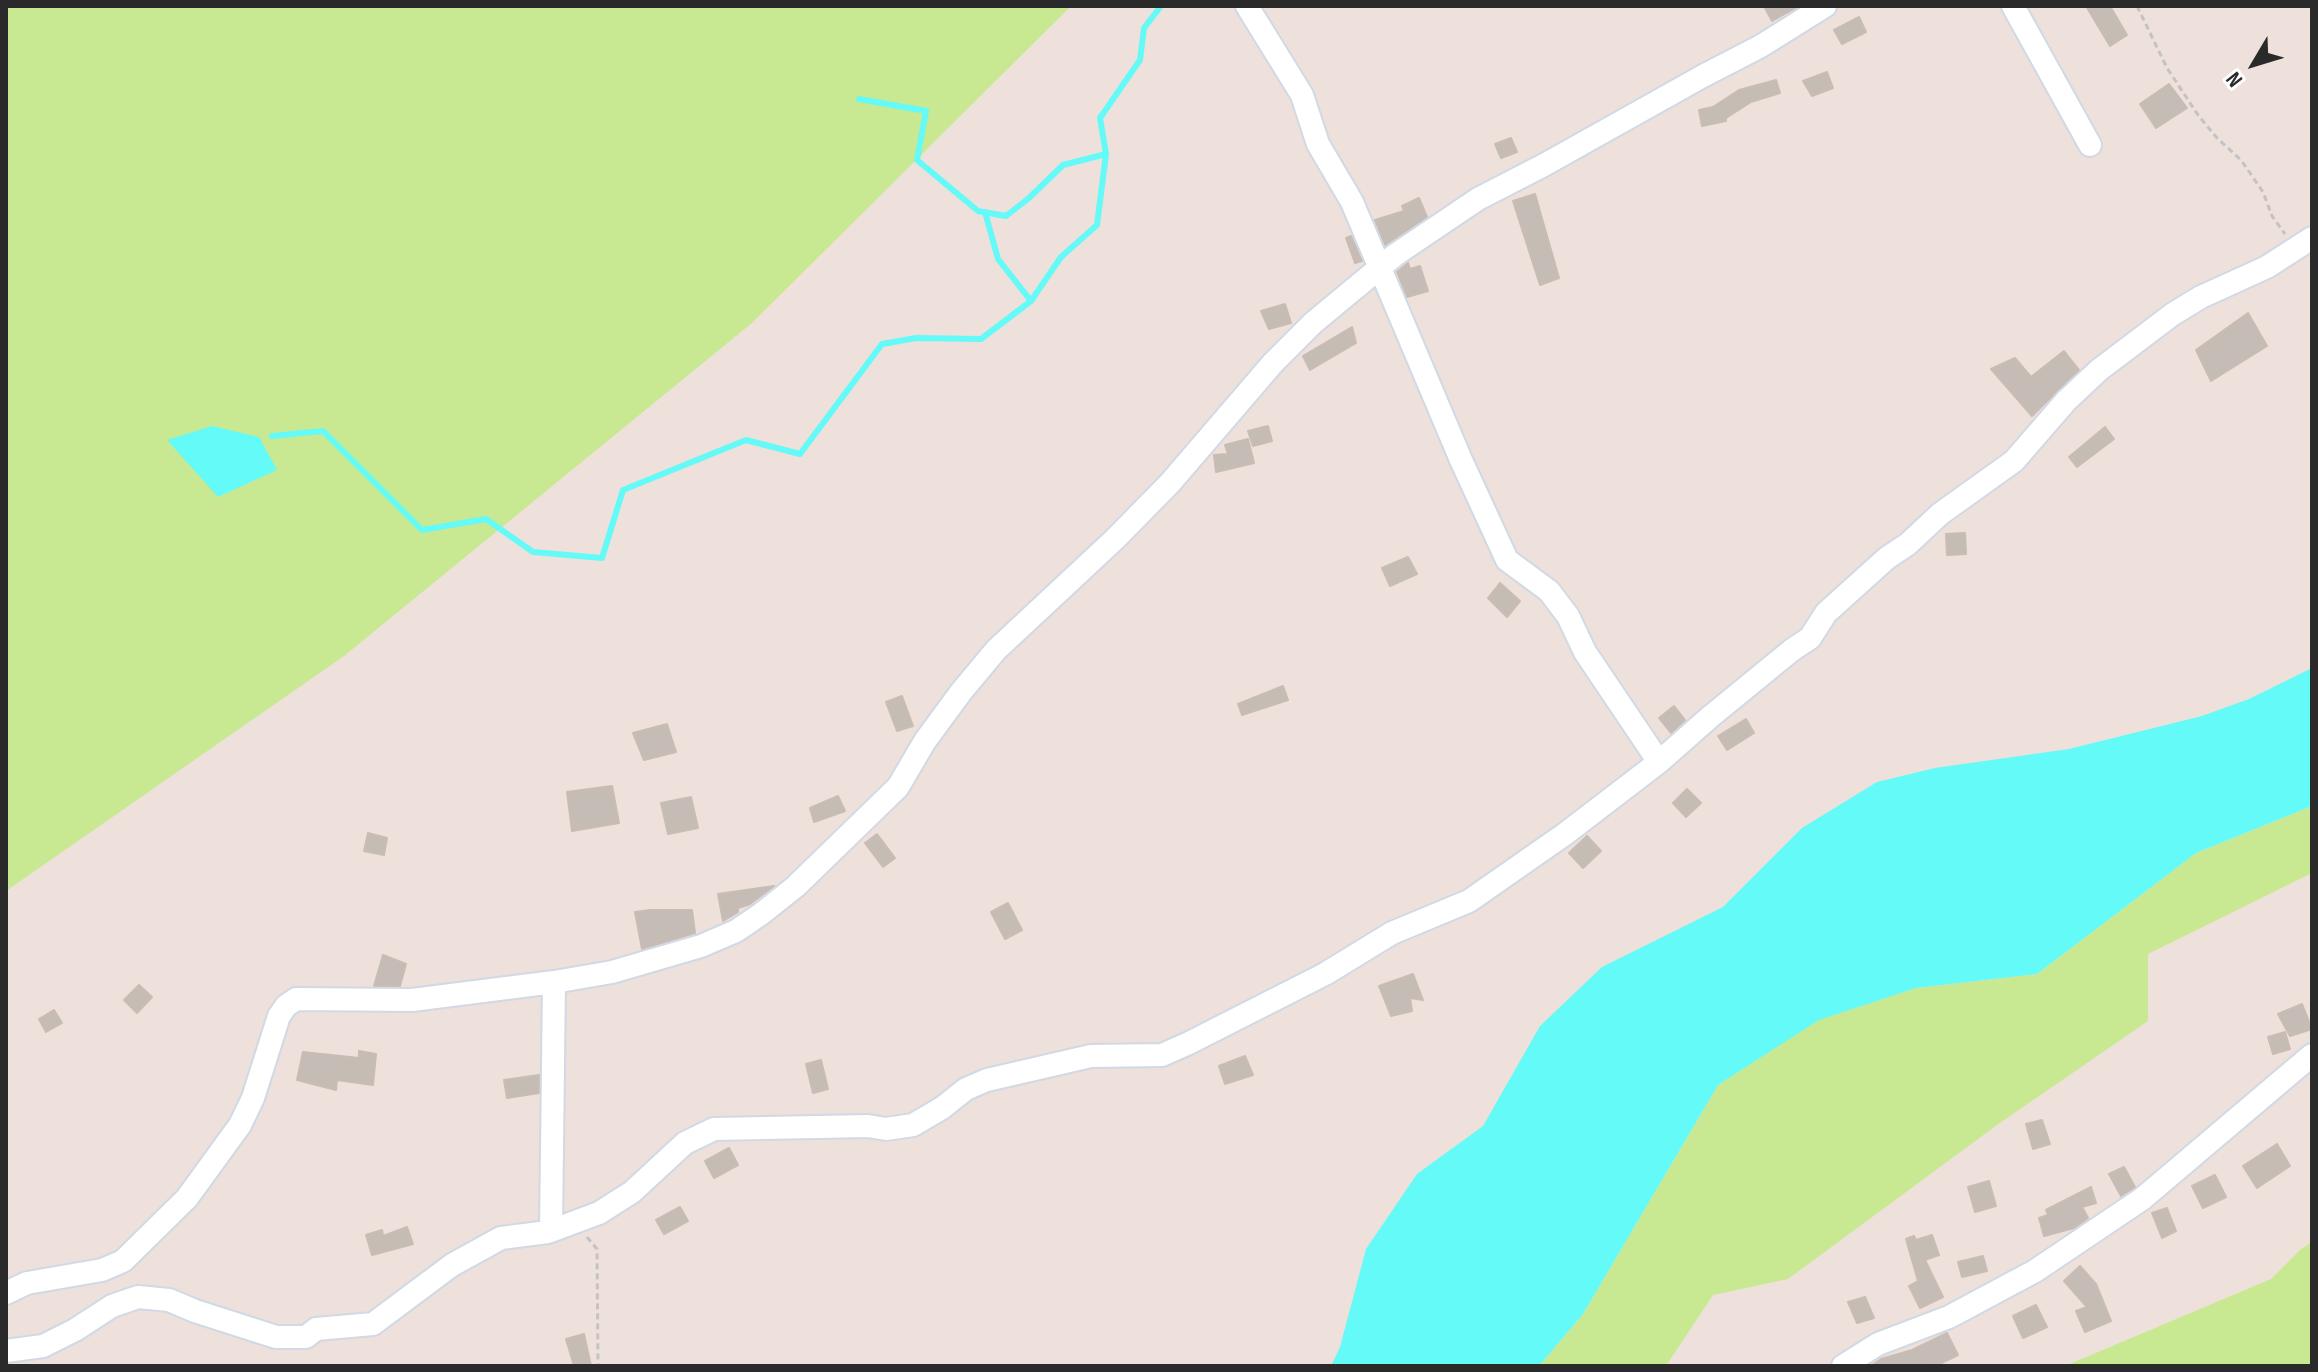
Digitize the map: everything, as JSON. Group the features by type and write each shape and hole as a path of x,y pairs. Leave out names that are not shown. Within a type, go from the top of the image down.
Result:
{"street":[{"path":"1247,6 1302,95 1318,144 1352,202 1461,460 1507,560 1549,591 1568,616 1585,652 1659,762"},
{"path":"6,1293 27,1283 102,1270 123,1261 187,1198 240,1125 253,1098 279,1016 296,999 412,1000 554,982 612,972 701,946 736,931 795,887 898,787 925,741 996,650 1170,483 1273,363 1313,323 1381,267 1478,199 1761,46 1825,6"},
{"path":"2013,6 2090,145"},
{"path":"6,1351 43,1346 112,1306 138,1297 169,1300 276,1337 306,1337 316,1329 373,1324 452,1265 501,1238 551,1231 599,1213 649,1178 685,1143 714,1129 868,1126 886,1129 913,1125 966,1089 987,1080 1091,1056 1162,1055 1325,974 1392,933 1469,901 1565,834 1659,762 1710,717 1810,638 1826,613 1887,558 1908,544 1940,514 2014,461 2066,401 2099,370 2173,314 2201,297 2267,267 2304,244"},
{"path":"551,1231 554,982"},
{"path":"1843,1366 1878,1344 1949,1317 2035,1271 2142,1199 2312,1055"}],"path":[{"path":"2137,6 2167,68 2198,115 2241,160 2263,192 2272,216 2304,244"},
{"path":"575,1222 597,1249 598,1366"}],"green space":[{"path":"6,6 1071,6 752,323 344,656 6,891"},
{"path":"2312,806 2312,873 2148,954 2148,1021 1997,1125 1788,1279 1713,1295 1666,1366 1539,1366 1583,1314 1718,1085 1818,1020 1916,988 2037,974 2196,853"},
{"path":"2312,1242 2312,1366 2065,1366 2271,1279"}],"water":[{"path":"212,426 259,437 277,470 218,497 167,440"},
{"path":"2312,668 2312,806 2196,853 2037,974 1916,988 1819,1020 1718,1085 1583,1314 1539,1366 1331,1366 1340,1347 1366,1249 1417,1174 1483,1126 1540,1026 1602,967 1723,907 1802,828 1877,782 1935,768 2069,749 2202,716 2249,699"}],"building":[{"path":"1764,6 1799,6 1772,21"},
{"path":"2086,6 2110,6 2127,35 2110,46"},
{"path":"1859,17 1866,32 1842,44 1834,30"},
{"path":"1827,72 1833,88 1812,96 1803,81"},
{"path":"1776,80 1780,93 1751,102 1726,121 1702,126 1699,110 1713,107 1739,90"},
{"path":"2169,84 2187,108 2156,128 2140,104"},
{"path":"1511,138 1517,152 1501,158 1495,144"},
{"path":"1535,194 1559,278 1540,285 1513,201"},
{"path":"1419,198 1427,217 1385,245 1375,220 1404,211 1402,206"},
{"path":"1351,236 1362,261 1355,263 1346,238"},
{"path":"1408,263 1410,269 1420,266 1428,291 1407,297 1397,272"},
{"path":"1285,304 1291,323 1269,329 1261,311"},
{"path":"2248,313 2267,346 2211,381 2196,350"},
{"path":"1352,327 1356,343 1310,370 1303,356"},
{"path":"2064,351 2079,370 2032,416 1991,369 2015,358 2031,377"},
{"path":"1268,426 1272,441 1253,446 1248,431"},
{"path":"2105,427 2114,439 2077,467 2069,457"},
{"path":"1248,439 1254,463 1216,472 1214,455 1228,454 1225,445"},
{"path":"1965,533 1966,554 1947,555 1946,534"},
{"path":"1408,557 1417,574 1390,586 1382,568"},
{"path":"1500,583 1520,601 1507,617 1488,598"},
{"path":"1283,686 1288,700 1242,715 1238,704"},
{"path":"902,696 913,726 897,731 886,702"},
{"path":"1674,706 1685,720 1671,733 1659,718"},
{"path":"1746,719 1754,733 1727,750 1718,736"},
{"path":"667,724 676,752 644,760 633,733"},
{"path":"612,786 619,823 572,831 567,792"},
{"path":"1687,789 1701,803 1686,817 1673,803"},
{"path":"838,796 845,811 814,822 810,808"},
{"path":"691,797 698,828 668,834 661,803"},
{"path":"368,833 387,838 384,855 364,851"},
{"path":"877,834 895,858 883,867 865,843"},
{"path":"1587,836 1601,851 1583,868 1569,853"},
{"path":"774,886 750,904 738,908 738,912 723,921 718,894"},
{"path":"1008,903 1022,930 1005,939 991,912"},
{"path":"692,910 695,933 642,949 635,912"},
{"path":"383,955 406,964 400,986 374,986"},
{"path":"1413,974 1423,1000 1410,998 1412,1011 1391,1016 1379,986"},
{"path":"139,985 152,997 137,1013 124,1000"},
{"path":"2302,1004 2312,1029 2290,1036 2278,1014"},
{"path":"54,1010 62,1023 46,1032 39,1019"},
{"path":"2285,1032 2290,1049 2273,1054 2268,1037"},
{"path":"359,1051 376,1054 373,1085 337,1080 336,1090 297,1080 303,1052 359,1058"},
{"path":"1245,1056 1253,1075 1225,1084 1219,1066"},
{"path":"821,1060 828,1089 813,1093 806,1064"},
{"path":"539,1075 539,1093 507,1098 504,1080"},
{"path":"2042,1120 2050,1144 2033,1149 2026,1124"},
{"path":"2277,1144 2290,1166 2257,1188 2243,1166"},
{"path":"729,1148 738,1165 714,1178 705,1161"},
{"path":"2124,1167 2135,1187 2121,1196 2109,1174"},
{"path":"2215,1175 2226,1197 2203,1208 2192,1186"},
{"path":"1989,1181 1996,1206 1975,1212 1968,1187"},
{"path":"2091,1187 2096,1203 2082,1207 2088,1218 2074,1228 2044,1236 2039,1218 2048,1215 2046,1210"},
{"path":"680,1207 688,1221 664,1234 656,1220"},
{"path":"2167,1208 2176,1231 2162,1238 2152,1213"},
{"path":"407,1227 413,1244 372,1255 366,1235 382,1230 383,1236"},
{"path":"1932,1235 1939,1255 1925,1260 1943,1297 1920,1308 1909,1286 1918,1281 1906,1239 1914,1236 1916,1240"},
{"path":"1983,1256 1987,1271 1962,1277 1958,1262"},
{"path":"2080,1266 2096,1284 2111,1321 2085,1332 2076,1311 2087,1307 2064,1281"},
{"path":"1865,1297 1874,1318 1857,1323 1848,1302"},
{"path":"2036,1305 2047,1327 2023,1338 2013,1316"},
{"path":"1947,1333 1958,1355 1935,1366 1932,1363 1921,1366 1871,1366 1881,1359 1912,1350"},
{"path":"584,1334 591,1366 574,1366 566,1339"}],"waterway":[{"path":"272,436 323,431 422,530 486,519 533,552 602,558 623,490 746,440 800,454 882,344 916,338 981,339 1031,301 1061,257 1097,225 1106,154 1100,118 1140,60 1144,28 1161,6"},
{"path":"859,99 926,111 917,160 978,211 1006,216 1063,165 1106,154"},
{"path":"985,212 998,259 1031,301"}]}
